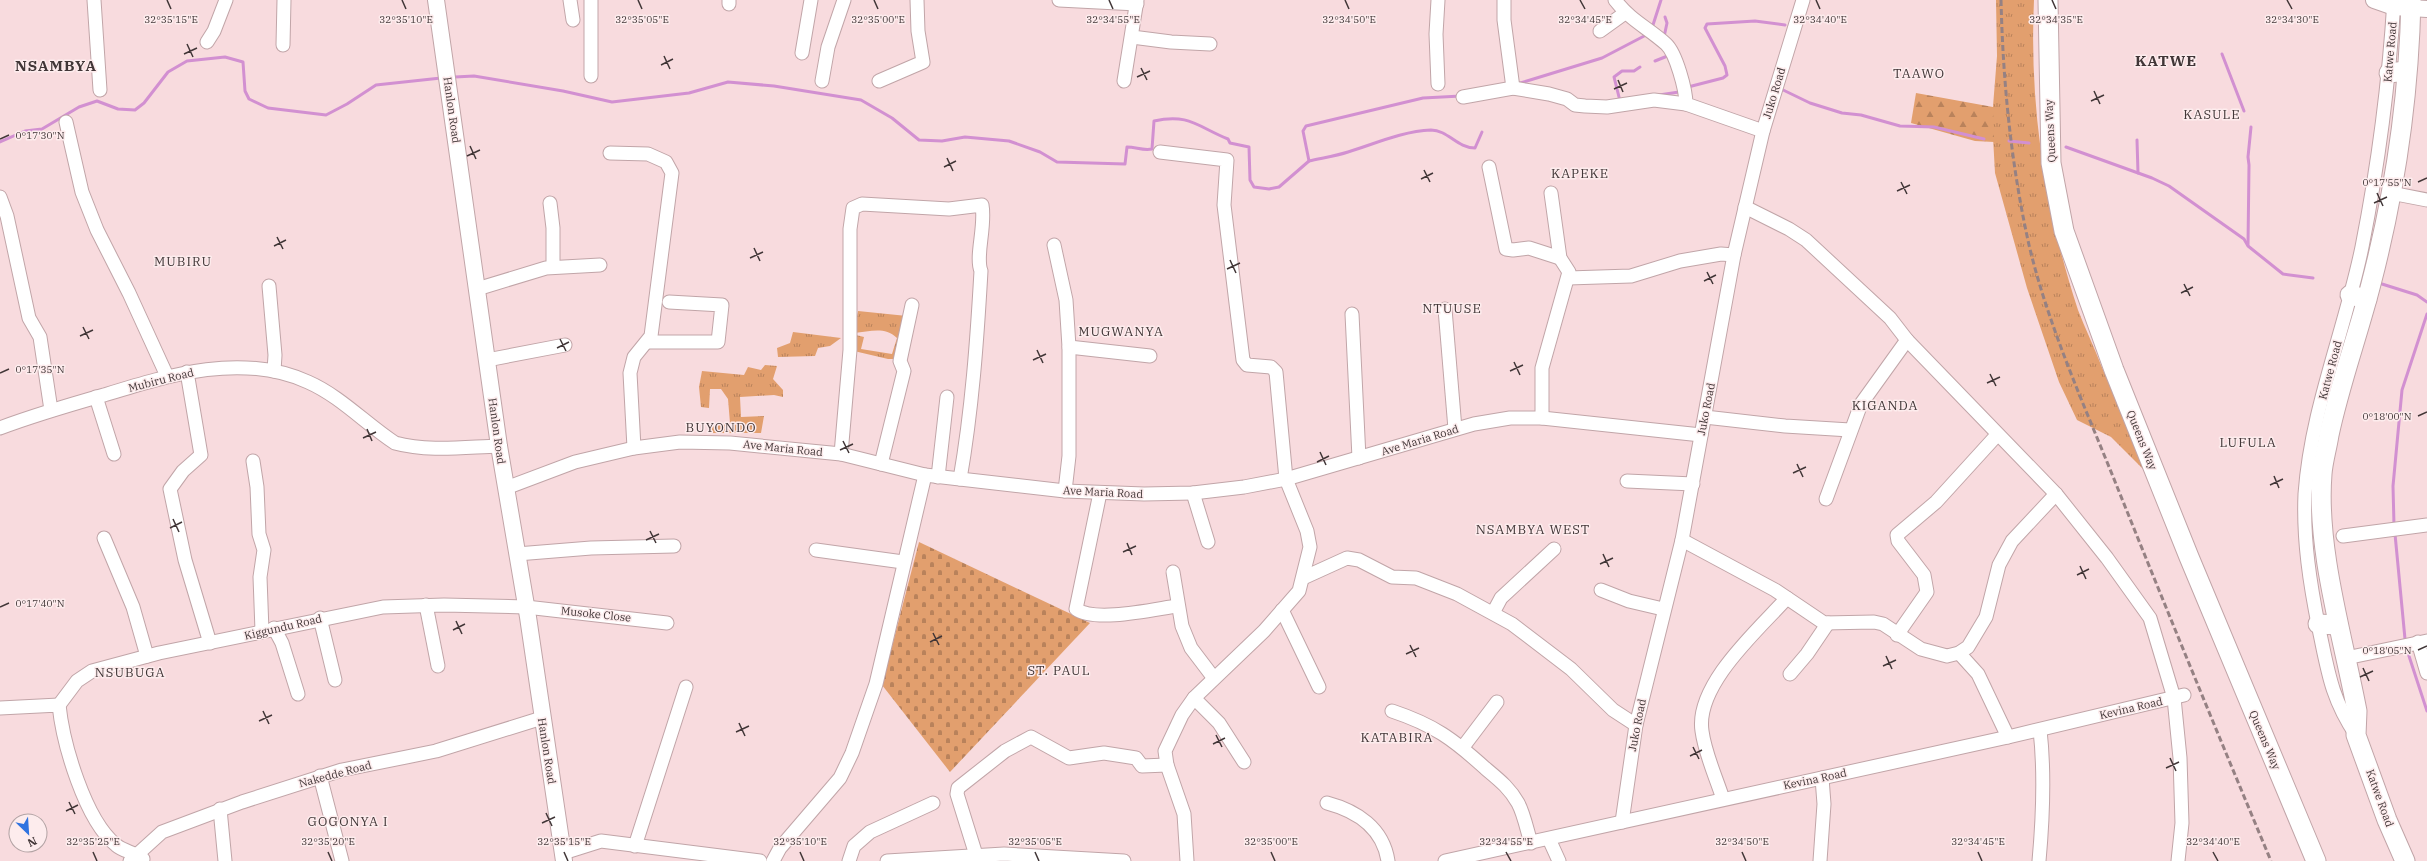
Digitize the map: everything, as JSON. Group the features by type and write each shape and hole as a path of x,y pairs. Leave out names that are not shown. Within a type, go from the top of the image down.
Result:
{"highway":[{"name":"Queens Way","path":"2048,0 2051,163 2064,231 2114,370 2189,557 2316,861"},
{"name":"Katwe Road","path":"2405,861 2387,820 2356,735 2350,714 2346,658 2338,625 2328,564 2322,498 2322,473 2358,297 2391,193 2398,155 2398,72 2407,5"},
{"path":"2318,624 2338,625"}],"main road":[{"name":"Hanlon Road","path":"436,0 498,446 526,607 563,857"},
{"path":"2374,0 2407,5"}],"street":[{"path":"94,0 100,90"},
{"path":"208,42 226,0"},
{"path":"284,0 284,45"},
{"path":"570,0 572,20"},
{"path":"591,0 591,76"},
{"path":"802,52 811,0"},
{"path":"822,81 828,47 844,0"},
{"path":"879,81 923,62 918,31 917,0"},
{"path":"1059,0 1137,2 1124,81"},
{"path":"1438,0 1436,34 1438,84"},
{"path":"1504,0 1504,20 1512,88"},
{"path":"1615,0 1625,13 1670,49 1679,73 1686,104"},
{"name":"Juko Road","path":"1622,822 1636,725 1663,609 1682,540 1734,255 1763,131 1803,0"},
{"path":"1600,31 1625,13"},
{"path":"1132,37 1171,42 1210,44"},
{"name":"Katwe Road","path":"2350,714 2329,678 2318,624 2305,538 2306,482 2327,378 2358,297 2362,246 2398,72"},
{"path":"1463,97 1512,88 1549,94 1567,99 1575,105 1585,106 1607,107 1654,100 1686,104 1763,131"},
{"path":"66,122 82,192 94,224 167,376"},
{"path":"1160,152 1228,160 1224,205 1243,360 1247,365 1271,367 1276,372 1286,479 1310,542 1299,591 1239,656 1213,677 1194,698 1182,715 1168,744 1166,751 1167,765 1184,814 1187,861"},
{"path":"610,153 648,154 666,162 672,173 651,336 648,342 634,357 630,373 634,448"},
{"path":"1489,167 1506,248 1513,250 1529,248 1560,258"},
{"path":"1542,418 1542,368 1569,270 1560,258 1551,193"},
{"path":"2391,193 2427,200"},
{"path":"0,197 7,216 29,318 40,337 51,410"},
{"path":"550,204 553,235 552,267"},
{"path":"841,454 850,350 850,229 853,208 862,204 949,209 982,205 983,233 978,264 981,271 978,341 970,422 960,480"},
{"path":"1745,207 1789,229 1806,240 1890,318 1907,340 1997,435 2027,462 2056,494 2107,558 2150,618 2179,696 2182,823 2178,861"},
{"path":"1054,245 1066,300 1069,347 1069,456 1064,491"},
{"path":"1568,278 1631,276 1680,261 1721,254 1734,255"},
{"path":"477,289 552,267 600,265"},
{"path":"269,286 275,355 274,371"},
{"path":"648,342 718,342 722,305 669,302"},
{"path":"881,464 903,378 904,371 900,361 912,305"},
{"path":"1445,309 1455,429"},
{"path":"1352,314 1359,458"},
{"path":"1826,499 1850,430 1870,389 1883,375 1907,340"},
{"path":"487,360 565,345"},
{"path":"1069,347 1150,356"},
{"name":"Mubiru Road","path":"1,425 167,376 187,372 242,368 274,371 299,378 316,385 395,443 411,446 498,446"},
{"path":"187,372 201,455 183,471 170,488 185,560 210,643"},
{"path":"96,397 114,454"},
{"path":"773,861 780,848 840,778 850,759 869,709 904,562 931,476 947,397"},
{"path":"1705,417 1785,426 1850,430"},
{"name":"Ave Maria Road","path":"506,488 575,462 634,448 680,442 730,443 841,454 931,476 1064,491 1100,493 1192,493 1244,487 1286,479 1455,429 1499,420 1542,418 1701,435"},
{"path":"1897,635 1926,592 1924,575 1898,541 1898,534 1936,502 1997,435"},
{"path":"253,461 257,487 259,534 264,550 260,577 268,630 282,643 298,694"},
{"path":"1627,481 1693,484"},
{"path":"1100,493 1076,609 1083,612 1116,615 1177,606"},
{"path":"1192,493 1208,542"},
{"path":"1682,540 1787,598 1818,620 1828,623 1874,622 1882,624 1897,635 1935,655 1946,656 1959,653 1968,647 1986,617 1991,604 1997,570 2012,541 2056,494"},
{"path":"2343,536 2427,525"},
{"path":"104,538 133,607 147,656"},
{"path":"517,554 573,549 674,546"},
{"path":"1493,614 1501,598 1554,549"},
{"path":"816,550 904,562"},
{"path":"1303,578 1314,575 1339,560 1347,558 1359,560 1392,576 1416,578 1432,583 1512,624 1571,669 1613,710 1636,725"},
{"path":"1173,572 1177,606 1191,648 1213,677"},
{"path":"1601,590 1629,601 1663,609"},
{"path":"1723,799 1702,733 1705,701 1711,688 1743,646 1787,598"},
{"path":"426,605 438,666"},
{"name":"Kiggundu Road","path":"59,705 77,681 92,671 147,656 320,618 383,607 426,605 526,607"},
{"name":"Musoke Close","path":"526,607 667,623"},
{"path":"1282,610 1319,687"},
{"path":"320,618 335,680"},
{"path":"1790,674 1807,654 1828,623"},
{"path":"2346,658 2422,641 2427,673"},
{"path":"1959,653 1978,674 2008,737"},
{"path":"635,846 686,687"},
{"name":"Kevina Road","path":"1445,861 2040,730 2179,696"},
{"path":"1194,698 1218,723 1244,762"},
{"path":"1463,747 1497,702"},
{"path":"0,708 59,705 62,728 87,804 115,845 138,859"},
{"path":"1392,711 1427,724 1463,747 1507,786 1519,804 1531,843"},
{"name":"Nakedde Road","path":"138,859 162,832 220,809 320,776 363,764 436,751 542,718"},
{"path":"2039,861 2044,815 2043,746 2040,730"},
{"path":"976,855 957,794 958,788 1005,751 1031,737 1069,758 1093,754 1110,754 1136,758 1142,766 1167,765"},
{"path":"320,776 342,861"},
{"path":"1820,861 1824,804 1822,778"},
{"path":"849,861 854,846 870,832 932,803"},
{"path":"1327,803 1345,808 1371,826 1386,849 1388,861"},
{"path":"220,809 225,861"},
{"path":"1549,839 1559,861"},
{"path":"563,857 601,841 760,861"},
{"path":"887,861 1004,854 1124,861"}],"green space":[{"path":"1996,0 2034,0 2034,79 2037,118 2048,196 2056,234 2078,310 2148,474 2111,437 2077,420 2059,382 2027,288 1995,173 1992,119 1997,56"},
{"path":"1916,93 1993,107 1994,142 1975,141 1911,123"},
{"path":"858,311 907,316 899,359 888,359 854,351 856,335 864,337 861,349 892,354 897,338 892,334 882,331 854,333"},
{"path":"793,332 841,338 830,346 818,348 815,356 778,357 777,348 790,343"},
{"path":"765,365 777,366 773,379 783,390 783,397 774,395 740,397 741,417 764,416 761,433 713,433 711,427 730,423 728,399 721,389 710,389 709,408 701,407 699,387 702,371 744,375 748,367 761,370"},
{"path":"919,542 1090,623 950,772 882,685"}],"waterway":[{"path":"1652,28 1661,0"},
{"path":"1664,37 1667,23 1665,17"},
{"path":"1688,87 1723,78 1727,75 1725,66 1705,28 1707,24 1755,21 1785,25"},
{"path":"1517,84 1602,58 1648,34"},
{"path":"2222,54 2244,111"},
{"path":"1655,61 1670,55"},
{"path":"0,142 25,131 42,129 79,107 97,101 118,109 135,110 144,103 168,72 187,61 225,57 243,62 245,91 249,99 268,108 326,115 347,104 376,85 441,78"},
{"path":"1620,101 1614,77 1622,71 1634,71 1640,67"},
{"path":"455,77 474,76 563,91 612,102 689,93 728,82 774,86 861,100 892,118 919,140 942,141 965,137 1009,141 1040,152 1057,162 1125,164 1127,147 1146,150 1152,149 1154,121 1166,119 1185,120 1193,122 1228,139 1230,143 1249,147 1250,180 1254,187 1269,189 1279,187 1309,161 1303,131 1306,126 1423,98 1461,96"},
{"path":"1779,88 1810,103 1842,113 1861,115 1900,126 1934,127 1984,139"},
{"path":"1659,95 1679,92"},
{"path":"2248,245 2248,157 2251,127"},
{"path":"1309,161 1343,153 1399,135 1431,130 1443,133 1463,145 1475,148 1482,132"},
{"path":"2137,140 2138,173"},
{"path":"2009,141 2029,143"},
{"path":"2066,147 2152,178 2169,186 2244,239 2248,246 2283,274 2313,278"},
{"path":"2382,284 2417,295 2427,302"},
{"path":"2394,525 2393,486 2402,390 2427,314"},
{"path":"2395,534 2405,639"},
{"path":"2408,653 2427,711"}],"railway":[{"path":"2001,0 2006,93 2013,154 2023,215 2037,276 2081,399 2271,861"}],"district":[{"name":"KATWE","path":"2166,61"},
{"name":"NSAMBYA","path":"56,66"},
{"name":"TAAWO","path":"1919,73"},
{"name":"KASULE","path":"2212,114"},
{"name":"KAPEKE","path":"1580,173"},
{"name":"MUBIRU","path":"183,261"},
{"name":"NTUUSE","path":"1452,308"},
{"name":"MUGWANYA","path":"1121,331"},
{"name":"KIGANDA","path":"1885,405"},
{"name":"BUYONDO","path":"721,427"},
{"name":"LUFULA","path":"2248,442"},
{"name":"NSAMBYA WEST","path":"1533,529"},
{"name":"ST. PAUL","path":"1059,670"},
{"name":"NSUBUGA","path":"130,672"},
{"name":"KATABIRA","path":"1397,737"},
{"name":"GOGONYA I","path":"348,821"}]}
